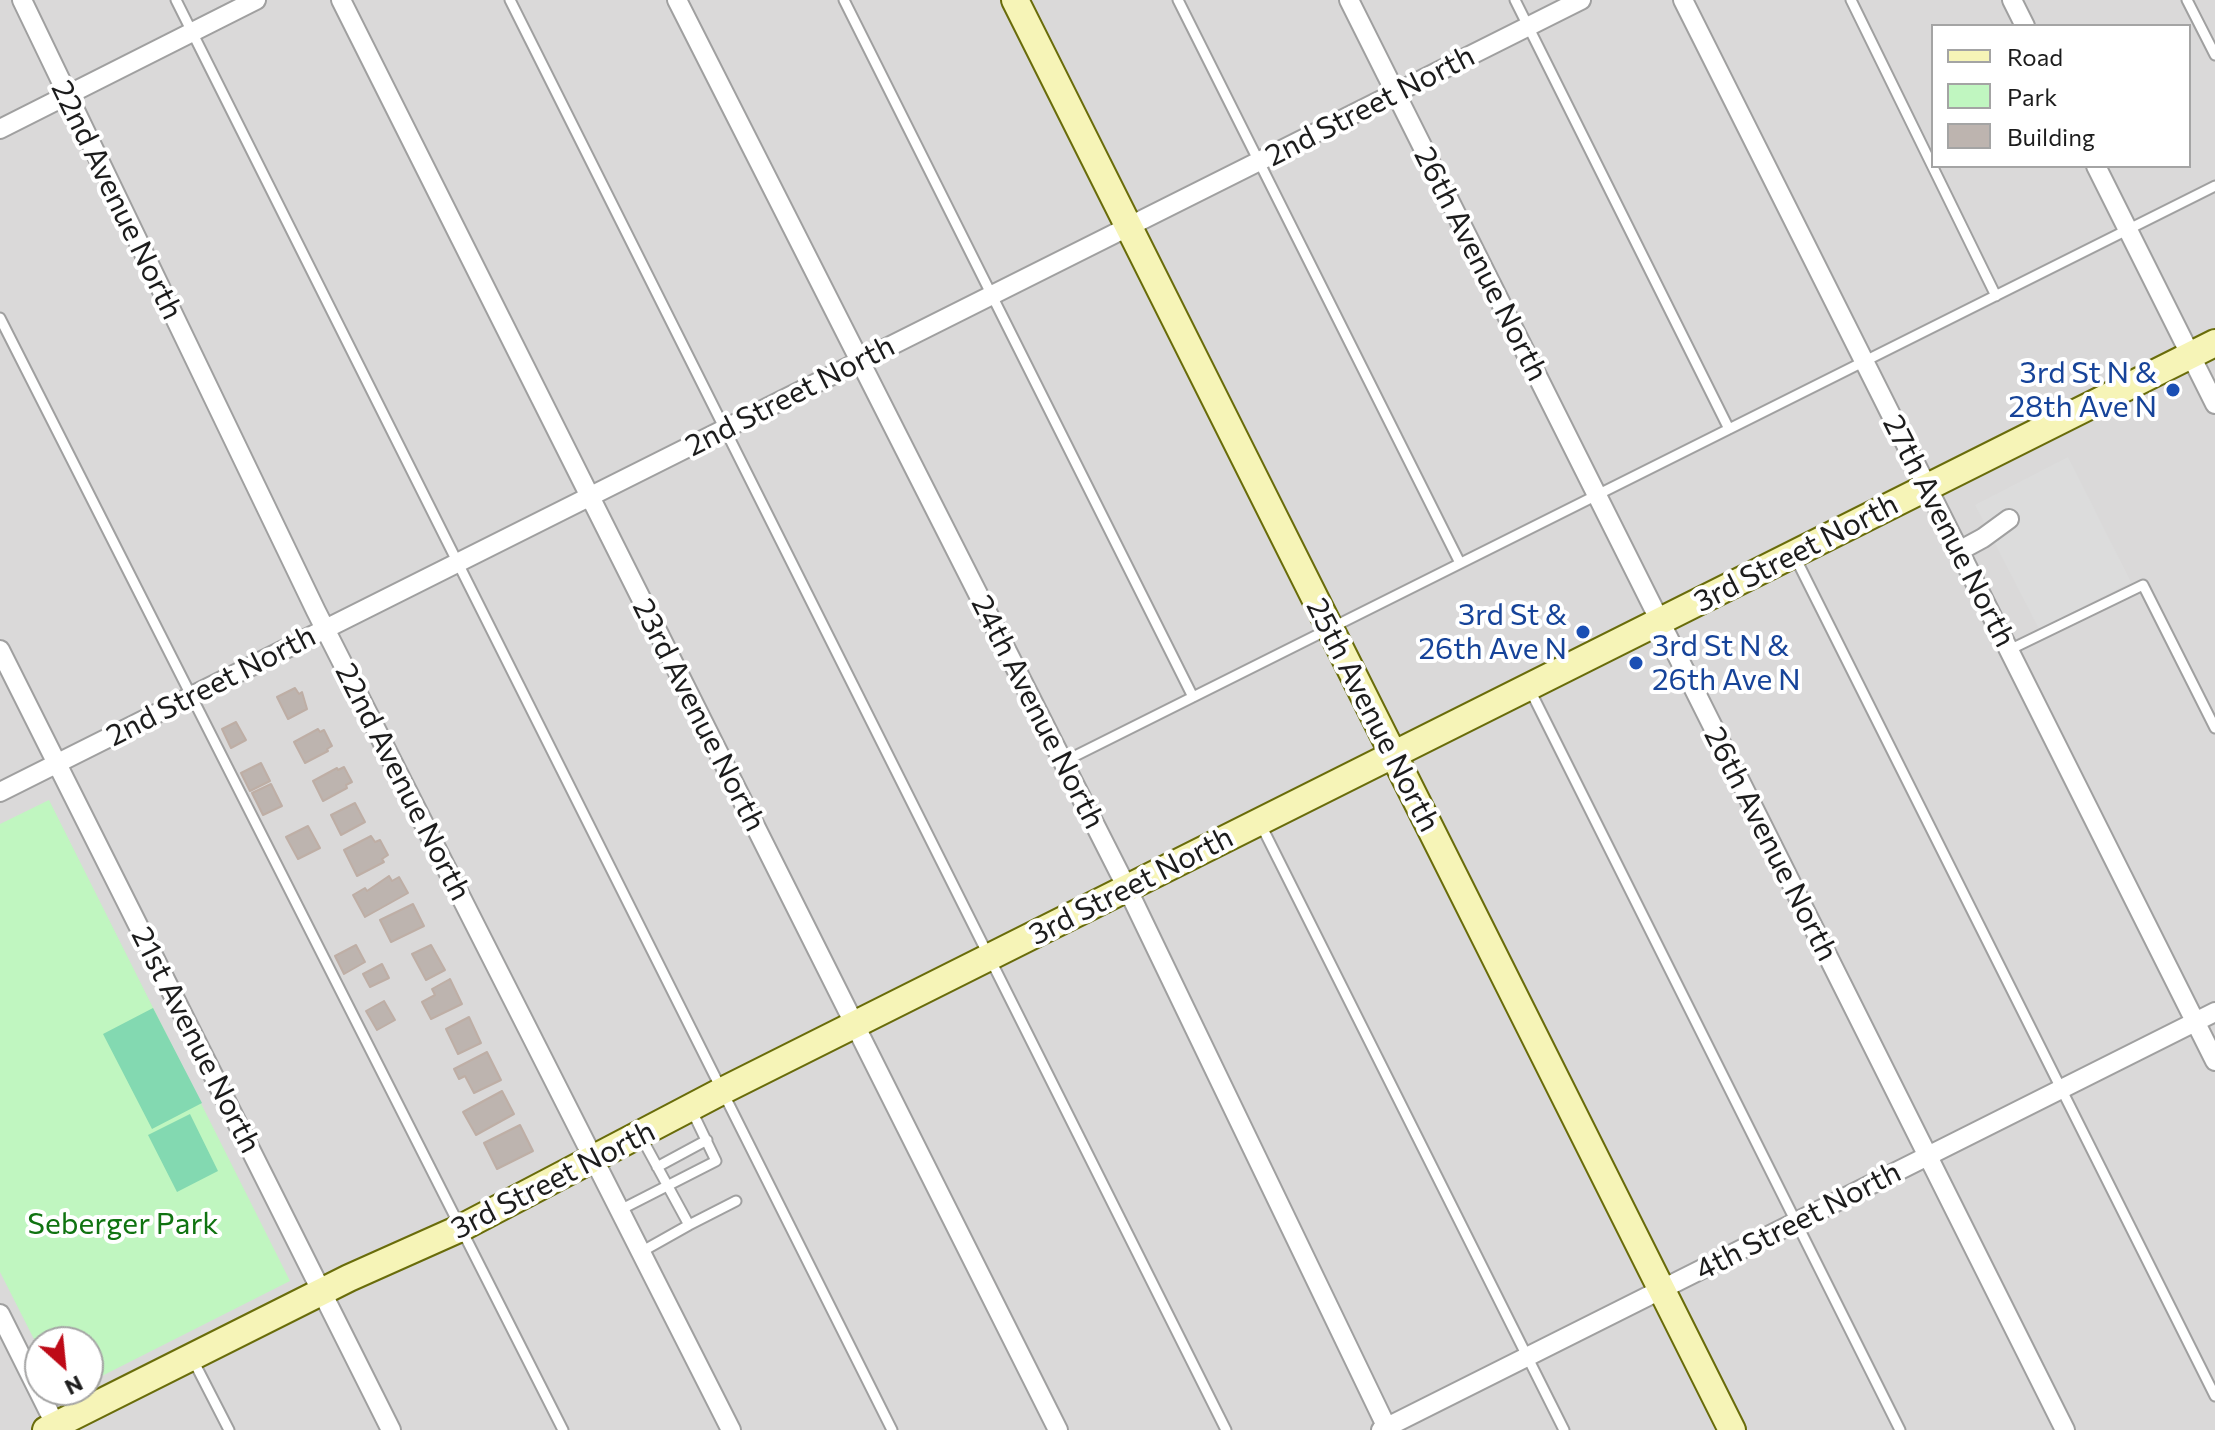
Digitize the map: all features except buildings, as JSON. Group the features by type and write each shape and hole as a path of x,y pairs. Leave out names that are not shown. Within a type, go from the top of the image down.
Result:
{"main road":[{"name":"25th Avenue North","path":"1015,0 1732,1430"},
{"name":"3rd Street North","path":"53,1428 322,1292 461,1228 722,1091 2215,343"}],"street":[{"name":"22nd Avenue North","path":"22,0 325,629 731,1430"},
{"path":"0,129 256,0"},
{"name":"23rd Avenue North","path":"341,0 1058,1430"},
{"name":"24th Avenue North","path":"677,0 1127,888 1385,1429"},
{"name":"26th Avenue North","path":"1349,0 2065,1430"},
{"name":"2nd Street North","path":"0,792 1581,0"},
{"name":"27th Avenue North","path":"1683,0 2215,1061"},
{"path":"2012,0 2024,24"},
{"path":"2097,168 2215,404"},
{"path":"1959,551 2009,519"},
{"name":"21st Avenue North","path":"0,650 391,1430"},
{"name":"4th Street North","path":"1385,1429 2215,1012"},
{"path":"0,1314 53,1428"}],"lane":[{"path":"176,0 892,1430"},
{"path":"510,0 1226,1430"},
{"path":"844,0 1193,697"},
{"path":"1178,0 1460,563"},
{"path":"1515,0 1729,429"},
{"path":"1851,0 1931,163"},
{"path":"2187,0 2215,55"},
{"path":"1933,168 1996,296"},
{"path":"1063,762 2215,186"},
{"path":"0,318 563,1430"},
{"path":"1794,554 2215,1396"},
{"path":"2009,650 2143,585 2215,728"},
{"path":"1529,687 1900,1430"},
{"path":"1260,822 1564,1430"},
{"path":"620,1210 716,1161 691,1108"},
{"path":"640,1135 689,1225"},
{"path":"657,1167 707,1140"},
{"path":"641,1252 736,1201"},
{"path":"192,1357 229,1430"}],"shaded area":[{"path":"0,0 2215,0 2215,1430 0,1430"},
{"path":"2068,457 2131,582 2039,629 1975,505"}],"green space":[{"name":"Seberger Park","path":"49,800 290,1281 104,1375 104,1326 27,1326 0,1272 0,824"},
{"path":"153,1008 202,1103 152,1129 103,1034"},
{"path":"190,1114 218,1171 177,1192 148,1135"}],"place":[{"name":"3rd St N & 28th Ave N","path":"2173,390"},
{"name":"3rd St & 26th Ave N","path":"1583,632"},
{"name":"3rd St N & 26th Ave N","path":"1636,663"}]}
